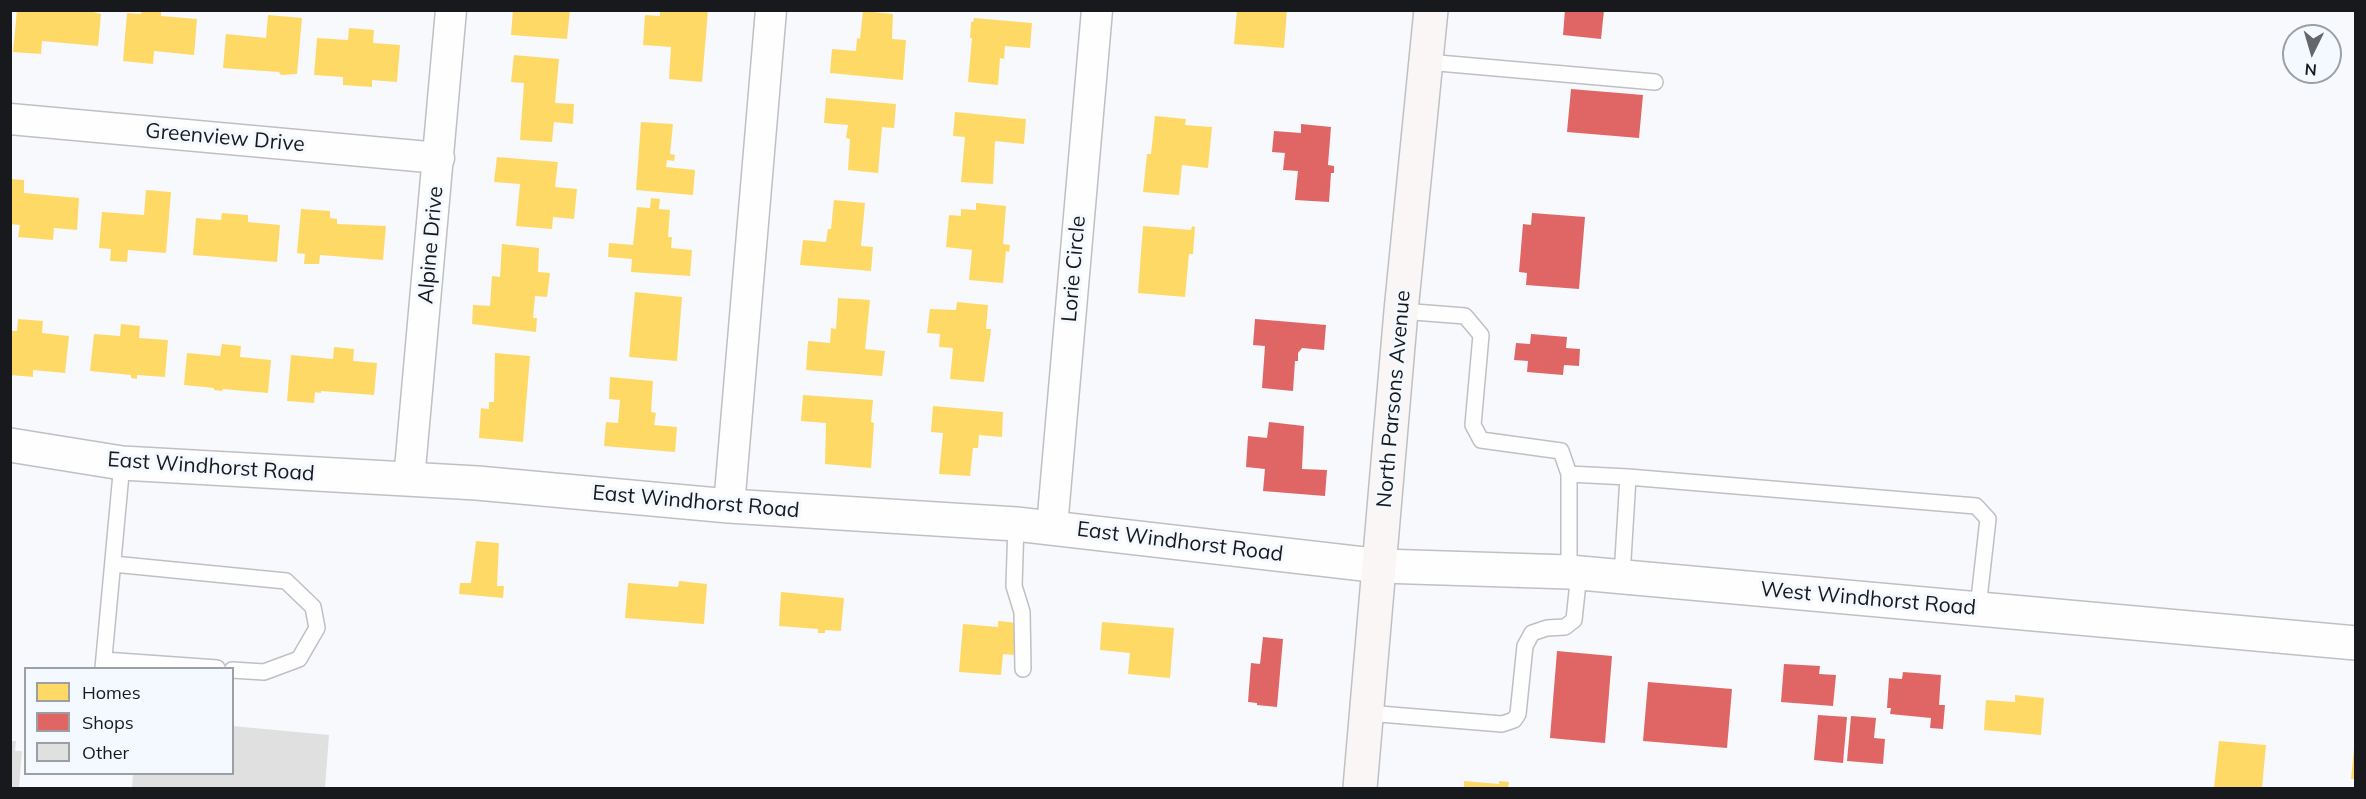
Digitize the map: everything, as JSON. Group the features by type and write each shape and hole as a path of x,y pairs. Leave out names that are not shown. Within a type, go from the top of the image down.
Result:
{"main road":[{"name":"North Parsons Avenue","path":"1360,789 1401,311 1431,10"}],"street":[{"name":"Alpine Drive","path":"409,480 451,10"},
{"path":"729,506 771,10"},
{"name":"Lorie Circle","path":"1052,527 1096,10"},
{"name":"Greenview Drive","path":"10,118 439,158"},
{"name":"East Windhorst Road","path":"10,445 122,463 477,483 729,506 1052,527 1380,566"},
{"name":"West Windhorst Road","path":"1380,566 1574,572 2355,643"}],"lane":[{"path":"1426,62 1655,82"},
{"path":"1367,713 1503,724 1514,720 1518,714 1525,646 1532,633 1547,628 1565,627 1574,620 1569,474 1561,452 1481,440 1473,425 1481,334 1466,316 1401,311"},
{"path":"122,463 103,664 171,667"},
{"path":"1569,474 1976,506 1988,519 1978,608"},
{"path":"1622,576 1628,477"},
{"path":"1016,524 1014,586 1022,612 1023,669"},
{"path":"113,564 286,581 313,607 316,628 299,659 264,672 234,670"}],"building: Homes":[{"path":"17,10 85,10 101,14 98,46 42,41 41,54 13,52"},
{"path":"142,10 161,10 161,16 197,19 194,55 154,51 153,64 123,61 127,13 141,14"},
{"path":"513,10 570,10 567,39 511,35"},
{"path":"660,10 708,10 702,82 669,79 671,47 643,45 645,15 660,16"},
{"path":"1237,10 1287,10 1284,48 1234,44"},
{"path":"863,11 893,14 892,39 906,40 903,80 830,73 832,49 856,51 857,38 860,39"},
{"path":"268,15 302,18 297,74 281,75 279,72 223,68 226,34 266,38"},
{"path":"974,18 1032,23 1030,48 1005,46 1004,59 1000,58 998,85 968,82 971,22"},
{"path":"349,28 374,30 373,43 400,45 397,82 372,80 372,87 343,85 343,77 314,75 317,38 348,40"},
{"path":"514,55 559,59 555,103 574,104 573,124 554,122 552,142 520,140 524,83 511,82"},
{"path":"826,98 896,104 894,128 882,127 878,173 848,170 850,139 846,138 848,125 824,123"},
{"path":"955,112 1026,119 1024,144 995,141 993,184 961,182 965,137 953,136"},
{"path":"1155,116 1186,119 1185,125 1212,127 1208,168 1182,165 1179,195 1143,192 1147,154 1151,154"},
{"path":"641,122 673,124 670,154 675,155 674,161 667,160 666,167 695,170 693,195 636,190"},
{"path":"497,157 558,162 555,187 577,189 574,219 553,217 552,229 516,226 520,184 494,182"},
{"path":"10,179 24,180 24,193 79,198 77,230 54,228 53,240 18,237 20,225 10,224"},
{"path":"146,190 171,192 166,253 128,250 127,262 110,261 111,249 99,248 102,212 144,215"},
{"path":"651,198 660,199 659,209 670,210 668,237 672,237 671,248 692,250 690,276 631,272 632,259 608,257 609,243 633,245 637,207 650,208"},
{"path":"834,200 865,203 861,246 873,247 871,271 800,265 803,240 826,242 828,229 831,229"},
{"path":"976,203 1006,206 1003,244 1010,245 1009,252 1006,251 1003,283 969,280 972,250 946,247 949,215 961,216 961,209 976,210"},
{"path":"301,209 330,211 330,218 337,219 337,224 386,226 383,260 320,255 319,264 304,264 305,254 297,253"},
{"path":"222,213 248,215 248,222 280,225 277,262 193,255 196,218 221,220"},
{"path":"1143,226 1191,230 1192,226 1195,227 1193,254 1189,254 1185,297 1138,293"},
{"path":"502,244 539,248 538,272 550,273 547,297 535,296 533,318 537,318 536,332 472,324 473,305 490,306 492,276 500,277"},
{"path":"635,292 682,297 677,361 629,357"},
{"path":"838,298 870,300 865,349 885,351 882,376 806,370 808,341 830,343 831,328 836,329"},
{"path":"957,302 988,305 986,329 991,329 984,382 950,379 953,348 939,347 940,334 927,333 930,309 956,310"},
{"path":"18,319 43,321 42,333 69,336 65,373 33,370 33,377 10,375 10,331 17,331"},
{"path":"121,324 140,326 139,338 168,340 165,377 137,375 137,379 131,378 131,375 90,371 94,334 120,336"},
{"path":"222,344 241,346 240,357 271,360 268,393 223,389 222,391 184,385 187,353 220,356"},
{"path":"334,347 354,349 353,361 377,363 374,395 321,391 321,393 315,392 314,403 287,401 291,355 333,359"},
{"path":"495,353 530,356 523,442 479,438 481,408 489,409 489,402 494,402"},
{"path":"610,377 653,381 651,412 656,413 654,425 677,427 675,452 604,446 606,422 618,423 620,400 609,399"},
{"path":"803,395 873,400 871,468 825,464 826,423 801,421"},
{"path":"933,406 1003,412 1002,437 979,435 978,448 973,448 970,476 939,474 943,433 931,432"},
{"path":"476,541 499,543 497,586 504,586 503,598 459,594 460,583 471,583"},
{"path":"679,581 707,584 704,624 625,618 628,583 678,587"},
{"path":"781,592 844,598 841,631 825,630 825,633 818,633 818,629 779,626"},
{"path":"998,621 1018,623 1015,655 1003,654 1001,675 959,672 963,624 998,627"},
{"path":"1102,622 1174,628 1170,678 1128,674 1130,653 1100,650"},
{"path":"2015,695 2044,698 2041,735 1984,730 1986,700 2015,702"},
{"path":"2219,741 2266,745 2262,788 2214,788"},
{"path":"2354,748 2356,749 2356,779 2351,779"},
{"path":"1464,781 1499,784 1499,781 1509,782 1508,788 1464,788"}],"building: Shops":[{"path":"1565,10 1604,10 1601,39 1563,35"},
{"path":"1571,89 1643,95 1639,138 1567,132"},
{"path":"1301,124 1331,127 1328,165 1334,166 1334,173 1331,173 1329,202 1295,200 1298,171 1283,170 1285,153 1272,152 1274,131 1301,133"},
{"path":"1532,213 1585,217 1579,289 1526,285 1527,273 1519,272 1523,224 1531,225"},
{"path":"1255,319 1326,325 1324,350 1302,348 1298,353 1298,361 1295,361 1293,391 1262,388 1265,346 1253,345"},
{"path":"1531,334 1567,337 1566,348 1580,349 1579,366 1564,365 1563,375 1527,372 1528,361 1514,360 1516,343 1530,344"},
{"path":"1269,422 1304,426 1302,469 1327,470 1325,496 1263,491 1265,469 1246,467 1248,436 1267,438"},
{"path":"1263,637 1283,639 1277,707 1248,702 1251,663 1260,664"},
{"path":"1557,651 1612,656 1605,743 1550,738"},
{"path":"1784,664 1820,666 1819,674 1836,675 1833,706 1781,702"},
{"path":"1903,672 1941,675 1939,705 1945,705 1943,729 1930,728 1931,718 1890,714 1891,708 1887,708 1889,678 1902,679"},
{"path":"1648,682 1732,689 1727,748 1643,741"},
{"path":"1818,715 1847,717 1843,763 1814,760"},
{"path":"1851,716 1876,718 1874,738 1885,739 1883,764 1847,761"}],"building: Other":[{"path":"234,726 329,735 325,788 132,788 133,775 234,775"},
{"path":"10,741 16,741 15,751 22,751 19,788 10,788"}]}
